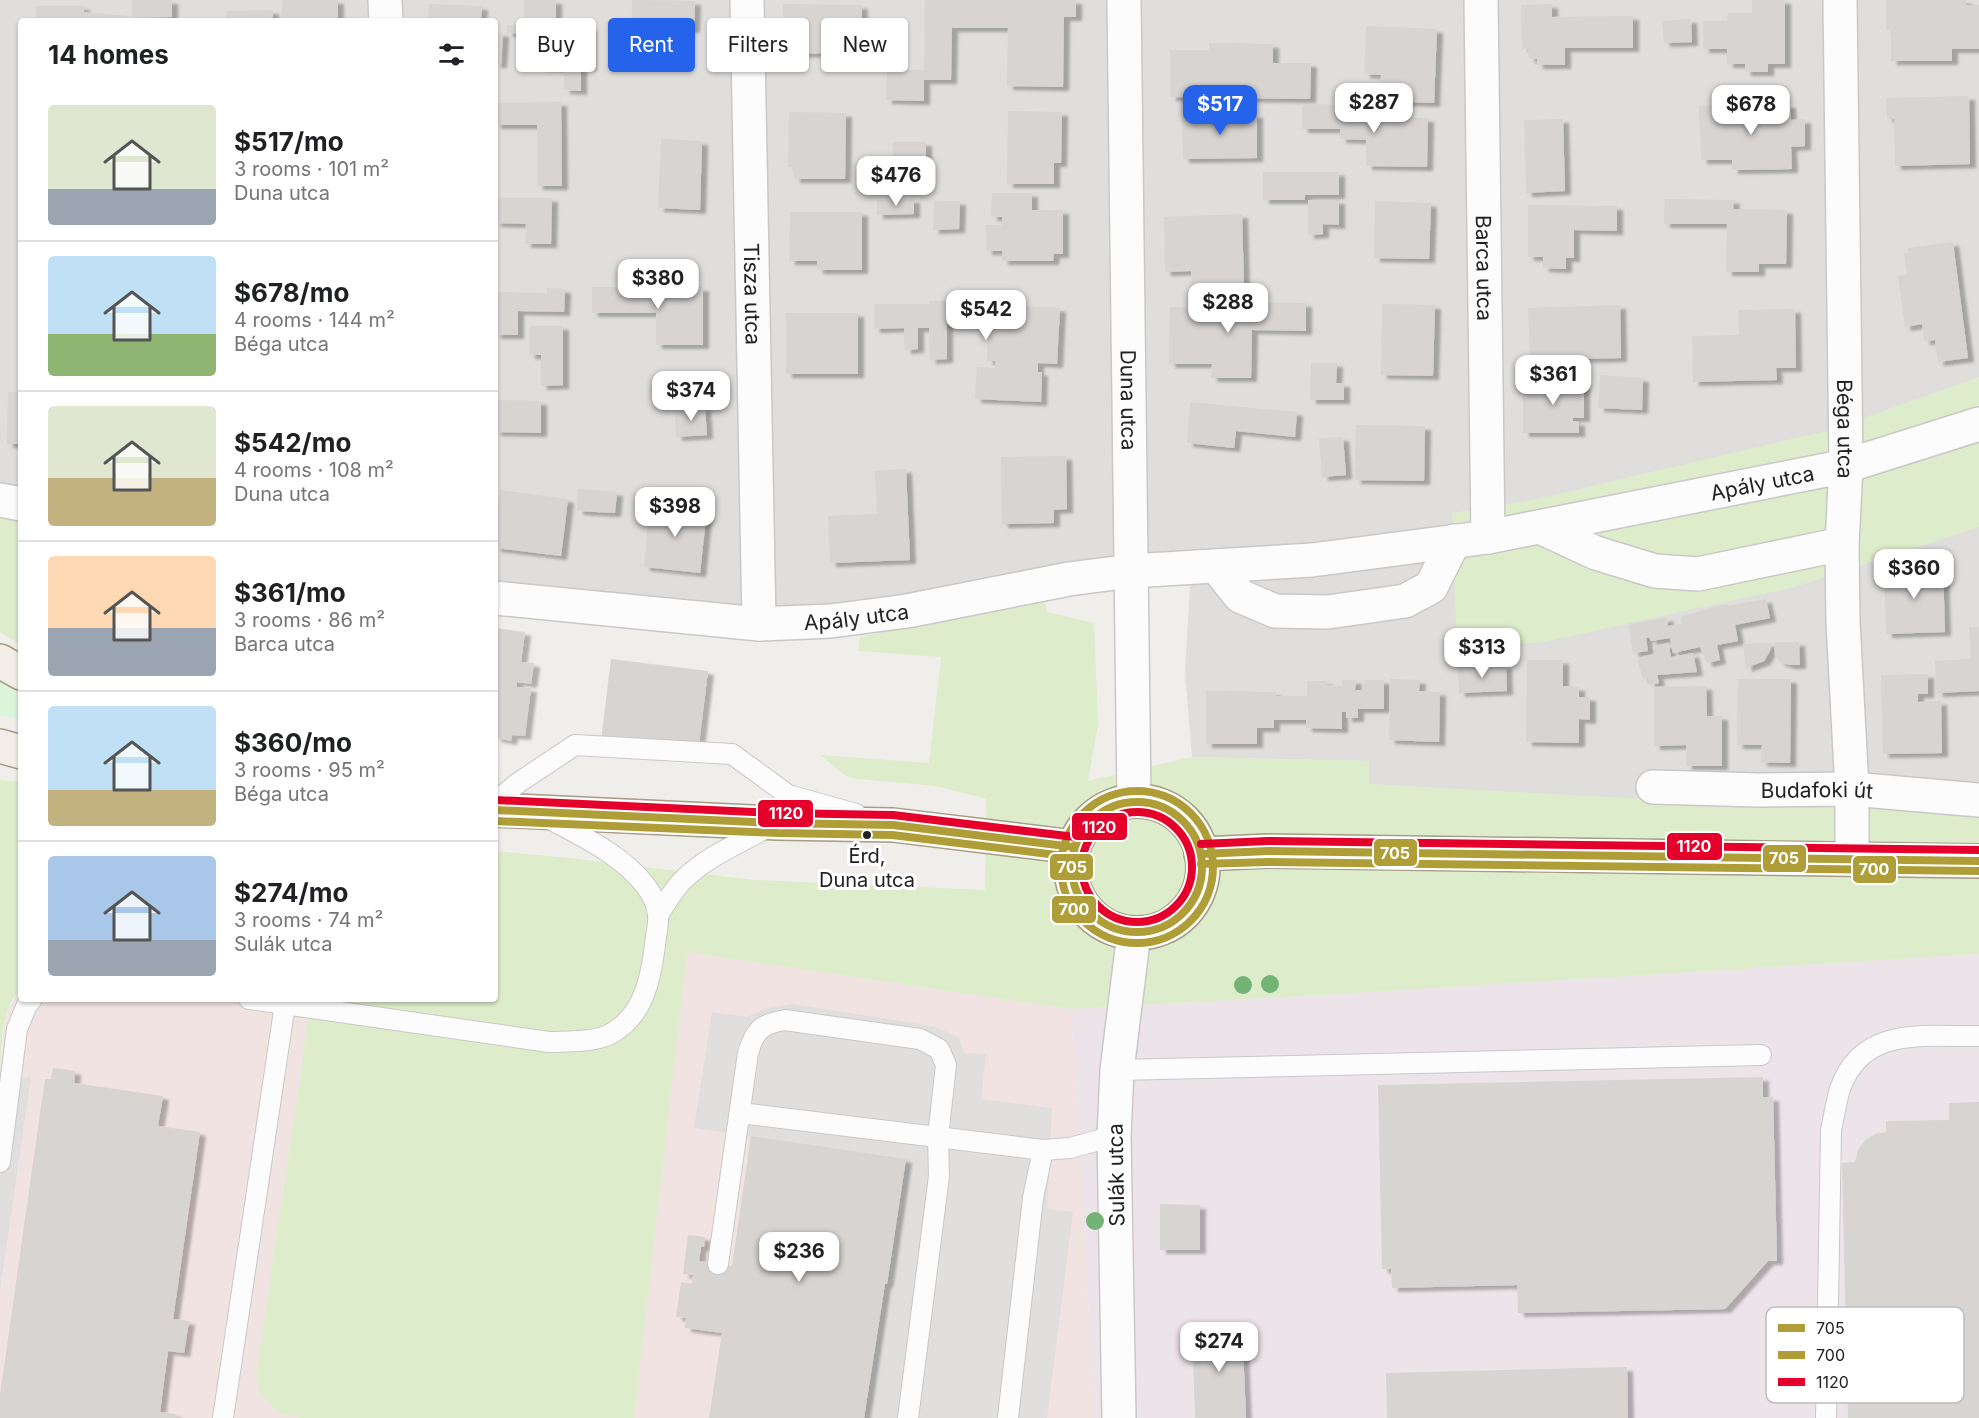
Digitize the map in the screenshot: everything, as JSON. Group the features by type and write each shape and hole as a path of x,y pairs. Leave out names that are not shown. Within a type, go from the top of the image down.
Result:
{"main road":[{"path":"0,661 18,671"},
{"path":"0,746 18,751"},
{"path":"0,760 18,762"},
{"path":"1134,801 1158,804 1177,815 1194,832 1201,854 1202,872 1198,893 1188,909 1172,923 1156,931 1134,933 1114,929 1096,920 1084,906 1074,887 1071,866 1074,847 1082,830 1097,814 1113,806 1134,801"},
{"path":"498,810 777,823 893,825 1074,847"},
{"path":"1201,854 1268,851 1979,861"}],"street":[{"path":"385,0 386,18"},
{"name":"Tisza utca","path":"747,0 759,624"},
{"name":"Duna utca","path":"1124,0 1134,801"},
{"name":"Barca utca","path":"1481,0 1488,537"},
{"name":"Béga utca","path":"1840,0 1846,466 1842,544 1843,622 1852,789 1852,858"},
{"name":"Apály utca","path":"498,598 759,624 831,621 907,611 1070,579 1131,571 1312,560 1488,537 1846,466 1979,424"},
{"path":"0,500 18,503"},
{"path":"1540,527 1596,554 1655,571 1698,574 1842,544"},
{"path":"1216,566 1240,596 1275,611 1328,612 1405,601 1431,587 1454,541"},
{"name":"Budafoki út","path":"1653,787 1759,790 1852,789 1979,800"},
{"name":"Sulák utca","path":"1119,1418 1114,1136 1117,1070 1134,933"}],"lane":[{"path":"498,800 518,783 575,745 732,754 788,795 893,825"},
{"path":"271,1002 549,1042 585,1041 611,1033 632,1016 645,993 655,952 658,915 655,902 646,886 635,874 597,846 540,813"},
{"path":"658,915 683,880 702,864 777,823"},
{"path":"0,1162 2,1132 17,1029 30,1002"},
{"path":"222,1418 285,1004"},
{"path":"718,1264 748,1053 753,1036 767,1023 785,1020 920,1039 939,1048 946,1065 938,1137 939,1176 908,1418"},
{"path":"1828,1307 1832,1130 1840,1088 1856,1059 1876,1044 1897,1038 1979,1036"},
{"path":"1117,1070 1761,1055"},
{"path":"740,1113 1043,1150 1070,1148 1114,1136"},
{"path":"1008,1418 1033,1198 1043,1150"},
{"path":"1826,1403 1826,1418"}],"shaded area":[{"path":"0,0 1979,0 1979,806 1720,803 1369,784 1369,761 1192,757 1185,672 1191,568 831,621 498,598 498,18 18,18 18,503 0,500"},
{"path":"686,952 1071,1009 1094,1418 634,1418"},
{"path":"1979,954 1979,1418 1094,1418 1071,1009"},
{"path":"17,993 18,1002 310,1002 256,1375 279,1413 301,1418 0,1418 0,1069 5,1018"},
{"path":"793,1004 937,1027 959,1038 964,1053 986,1054 981,1099 1052,1108 1047,1209 1073,1212 1047,1418 864,1418 906,1159 694,1128 712,1012 747,1017 765,1009"},
{"path":"31,1076 0,1291 0,1085"}],"green space":[{"path":"1979,377 1979,527 1795,587 1544,642 1457,650 1452,513 1532,500 1826,431"},
{"path":"0,500 18,503 18,643 0,632"},
{"path":"1045,601 1047,612 1094,623 1098,724 1088,781 1192,757 1369,761 1369,784 1719,803 1979,806 1979,954 1071,1009 687,952 634,1418 301,1418 279,1413 260,1394 256,1375 310,1002 498,1002 498,851 754,880 985,890 986,799 936,786 849,778 820,755 929,763 941,657 859,651 860,637"},
{"path":"0,680 18,689 18,718 0,715"},
{"path":"0,780 18,782 18,992 9,1006 3,1027 0,1069"}],"building":[{"path":"132,0 172,0 172,17 132,18"},
{"path":"282,0 338,0 338,18 282,18"},
{"path":"524,0 556,0 556,18 524,18"},
{"path":"632,0 695,1 694,18 632,18"},
{"path":"925,0 1076,0 1076,17 1064,17 1063,87 1007,86 1008,28 952,28 951,80 924,80 924,101 886,100 887,72 924,70"},
{"path":"1752,0 1785,0 1785,64 1768,64 1768,72 1745,72 1745,64 1727,64 1727,49 1703,49 1703,21 1727,21 1728,13 1752,13"},
{"path":"1886,0 1966,0 1966,5 1979,5 1979,49 1952,49 1952,61 1891,61 1891,30 1886,30"},
{"path":"429,4 482,6 481,18 428,18"},
{"path":"783,4 862,5 862,18 821,18 821,53 809,53 809,18 783,18"},
{"path":"1552,4 1552,17 1633,16 1633,48 1565,48 1565,65 1537,65 1537,59 1529,59 1528,49 1522,48 1521,5"},
{"path":"36,6 84,6 84,12 129,16 129,18 36,18"},
{"path":"273,10 273,18 226,18 226,11"},
{"path":"1691,19 1692,42 1664,43 1662,21"},
{"path":"507,25 516,25 516,34 507,33"},
{"path":"1366,26 1437,29 1434,103 1380,101 1381,75 1364,74"},
{"path":"498,32 503,33 501,64 498,64"},
{"path":"1209,43 1273,44 1273,63 1311,63 1310,99 1170,97 1170,50 1209,50"},
{"path":"564,72 581,72 581,91 564,90"},
{"path":"1969,96 1970,164 1895,166 1894,119 1887,119 1886,98"},
{"path":"561,102 562,186 537,186 537,125 498,125 498,103"},
{"path":"1302,104 1372,109 1372,117 1428,118 1427,167 1366,166 1366,140 1340,139 1340,129 1302,129"},
{"path":"1790,104 1791,120 1805,119 1805,146 1791,147 1792,169 1732,170 1732,160 1701,160 1699,106"},
{"path":"1008,111 1062,112 1061,163 1054,163 1054,184 1007,184"},
{"path":"789,112 846,113 845,179 794,179 794,167 788,167"},
{"path":"1257,114 1257,158 1183,159 1182,115"},
{"path":"1563,119 1565,191 1526,193 1524,120"},
{"path":"661,139 702,141 700,210 658,208"},
{"path":"893,142 926,142 926,166 893,166"},
{"path":"1263,172 1339,172 1339,195 1305,195 1305,200 1263,200"},
{"path":"992,193 1032,193 1032,210 1063,210 1063,254 1054,254 1053,261 1002,261 1002,251 986,251 986,225 1002,225 1002,217 991,217"},
{"path":"498,198 552,198 551,244 525,244 526,224 498,223"},
{"path":"914,199 914,214 877,215 877,200"},
{"path":"1665,199 1734,200 1733,209 1787,210 1786,264 1759,264 1759,272 1726,272 1727,224 1664,224"},
{"path":"1308,200 1339,200 1339,225 1323,224 1323,234 1308,235"},
{"path":"934,201 960,201 959,229 933,230"},
{"path":"1375,201 1431,203 1429,259 1374,258"},
{"path":"1528,205 1617,206 1617,231 1574,230 1574,258 1566,258 1566,269 1543,268 1543,257 1528,257"},
{"path":"790,212 862,212 862,270 817,270 817,261 789,261"},
{"path":"1242,214 1244,286 1192,288 1191,271 1165,272 1164,217"},
{"path":"1953,242 1968,358 1938,362 1935,340 1924,341 1922,324 1905,327 1898,276 1907,275 1904,253 1908,253 1908,248"},
{"path":"592,287 703,287 703,345 656,345 656,313 592,313"},
{"path":"547,288 565,289 564,312 518,311 518,335 498,335 498,292 547,293"},
{"path":"990,299 989,304 1060,308 1057,364 1038,363 1038,372 1042,372 1041,402 975,399 977,367 995,368 995,361 987,361 988,322 947,324 947,359 930,360 929,328 918,328 918,349 905,350 904,328 874,329 874,304 929,304 929,301"},
{"path":"1248,302 1306,303 1306,331 1252,330 1251,378 1211,378 1212,364 1169,364 1170,307 1248,308"},
{"path":"1382,304 1435,305 1433,376 1381,375"},
{"path":"1620,305 1621,358 1530,360 1528,308"},
{"path":"1795,309 1796,368 1776,368 1777,380 1693,382 1692,336 1739,335 1738,310"},
{"path":"786,313 858,313 858,374 786,374"},
{"path":"529,326 563,326 563,385 541,386 541,355 529,355"},
{"path":"1311,363 1337,363 1336,383 1344,383 1344,400 1310,400"},
{"path":"1600,375 1643,378 1642,410 1598,408"},
{"path":"1523,380 1584,381 1584,418 1573,418 1573,421 1579,422 1579,433 1523,433"},
{"path":"8,392 18,392 18,444 7,444"},
{"path":"498,400 541,401 541,433 498,432"},
{"path":"1190,402 1297,412 1295,437 1236,431 1234,448 1187,443"},
{"path":"705,407 707,435 676,437 675,408"},
{"path":"1356,425 1425,426 1424,481 1355,480"},
{"path":"1343,437 1346,475 1322,477 1319,438"},
{"path":"1066,456 1067,509 1054,510 1054,523 1002,524 1001,457"},
{"path":"906,469 910,560 830,563 828,516 877,514 875,471"},
{"path":"578,489 617,492 615,513 577,511"},
{"path":"500,490 568,499 561,556 498,548"},
{"path":"650,503 707,509 700,573 644,567"},
{"path":"1943,566 1945,632 1886,634 1884,567"},
{"path":"1766,599 1770,618 1735,625 1738,641 1717,645 1720,660 1707,663 1700,647 1673,653 1670,638 1651,641 1649,637 1646,638 1648,651 1633,653 1629,625 1667,617 1668,626 1682,624 1681,617 1721,605"},
{"path":"1969,627 1979,627 1979,691 1937,693 1935,661 1971,659"},
{"path":"498,628 525,632 521,662 534,663 531,684 517,682 517,687 531,688 525,736 512,735 511,741 498,739"},
{"path":"1774,642 1799,642 1800,665 1780,662 1775,655"},
{"path":"1668,643 1671,657 1693,653 1697,672 1657,675 1659,683 1650,685 1648,678 1643,679 1637,658 1655,654 1653,647"},
{"path":"1771,643 1770,651 1764,661 1746,668 1743,644"},
{"path":"611,659 708,671 698,752 601,741"},
{"path":"1527,660 1563,660 1563,686 1579,687 1579,697 1590,697 1590,720 1579,719 1579,743 1526,742"},
{"path":"1506,665 1507,691 1459,693 1458,667"},
{"path":"1928,674 1928,694 1918,694 1918,702 1941,701 1942,753 1883,754 1881,675"},
{"path":"1390,679 1420,680 1419,691 1440,692 1439,742 1389,740"},
{"path":"1738,679 1791,679 1790,763 1761,762 1762,745 1737,745"},
{"path":"1342,680 1356,680 1355,690 1364,690 1364,680 1384,680 1384,709 1358,709 1358,718 1346,718 1346,712 1342,712 1342,729 1306,728 1306,720 1274,720 1274,728 1257,728 1257,744 1206,744 1206,691 1276,692 1276,696 1307,696 1307,681 1327,681 1327,685 1342,686"},
{"path":"1706,686 1707,716 1722,716 1722,766 1686,766 1686,745 1654,746 1654,687"},
{"path":"53,1068 75,1071 74,1083 163,1096 158,1126 200,1132 173,1319 189,1321 184,1353 168,1351 160,1412 176,1414 175,1418 0,1418 0,1395 45,1079 51,1079"},
{"path":"1763,1077 1763,1097 1773,1097 1777,1261 1768,1261 1725,1309 1518,1313 1517,1285 1392,1288 1391,1269 1382,1269 1378,1085"},
{"path":"1979,1102 1979,1418 1848,1418 1848,1403 1964,1403 1964,1307 1845,1307 1842,1163 1855,1162 1858,1150 1865,1140 1875,1134 1886,1132 1886,1121 1949,1120 1949,1103"},
{"path":"751,1136 906,1159 864,1418 709,1418 722,1333 685,1328 686,1318 676,1317 681,1282 692,1284 693,1275 683,1274 688,1235 705,1237 699,1261 732,1266"},
{"path":"1160,1204 1200,1205 1200,1250 1160,1250"},
{"path":"1242,1326 1246,1418 1195,1418 1192,1328"},
{"path":"1627,1367 1628,1418 1387,1418 1386,1373"}],"transit line":[{"name":"700","path":"1137,791 1152,792 1166,797 1191,813 1207,838 1212,852 1213,867 1212,882 1207,896 1191,921 1166,937 1152,942 1137,943 1122,942 1108,937 1083,921 1067,896 1062,882 1061,867 1062,852 1067,838 1083,813 1108,797 1122,792 1137,791"},
{"name":"1120","path":"498,800 777,813 893,815 1075,837"},
{"name":"705","path":"1137,802 1162,807 1183,821 1197,842 1202,867 1197,892 1183,913 1162,927 1137,932 1112,927 1091,913 1077,892 1072,867 1077,842 1091,821 1112,807 1137,802"},
{"name":"705","path":"498,810 777,823 893,825 1074,847"},
{"name":"1120","path":"1137,812 1158,816 1176,828 1188,846 1192,867 1188,888 1176,906 1158,918 1137,922 1116,918 1098,906 1086,888 1082,867 1086,846 1098,828 1116,816 1137,812"},
{"name":"700","path":"498,821 777,833 892,835 1073,857"},
{"name":"1120","path":"1201,844 1268,841 1979,850"},
{"name":"705","path":"1201,854 1268,851 1979,861"},
{"name":"700","path":"1201,864 1268,862 1979,871"}],"place":[{"name":"Érd, Duna utca","path":"867,835"}]}
